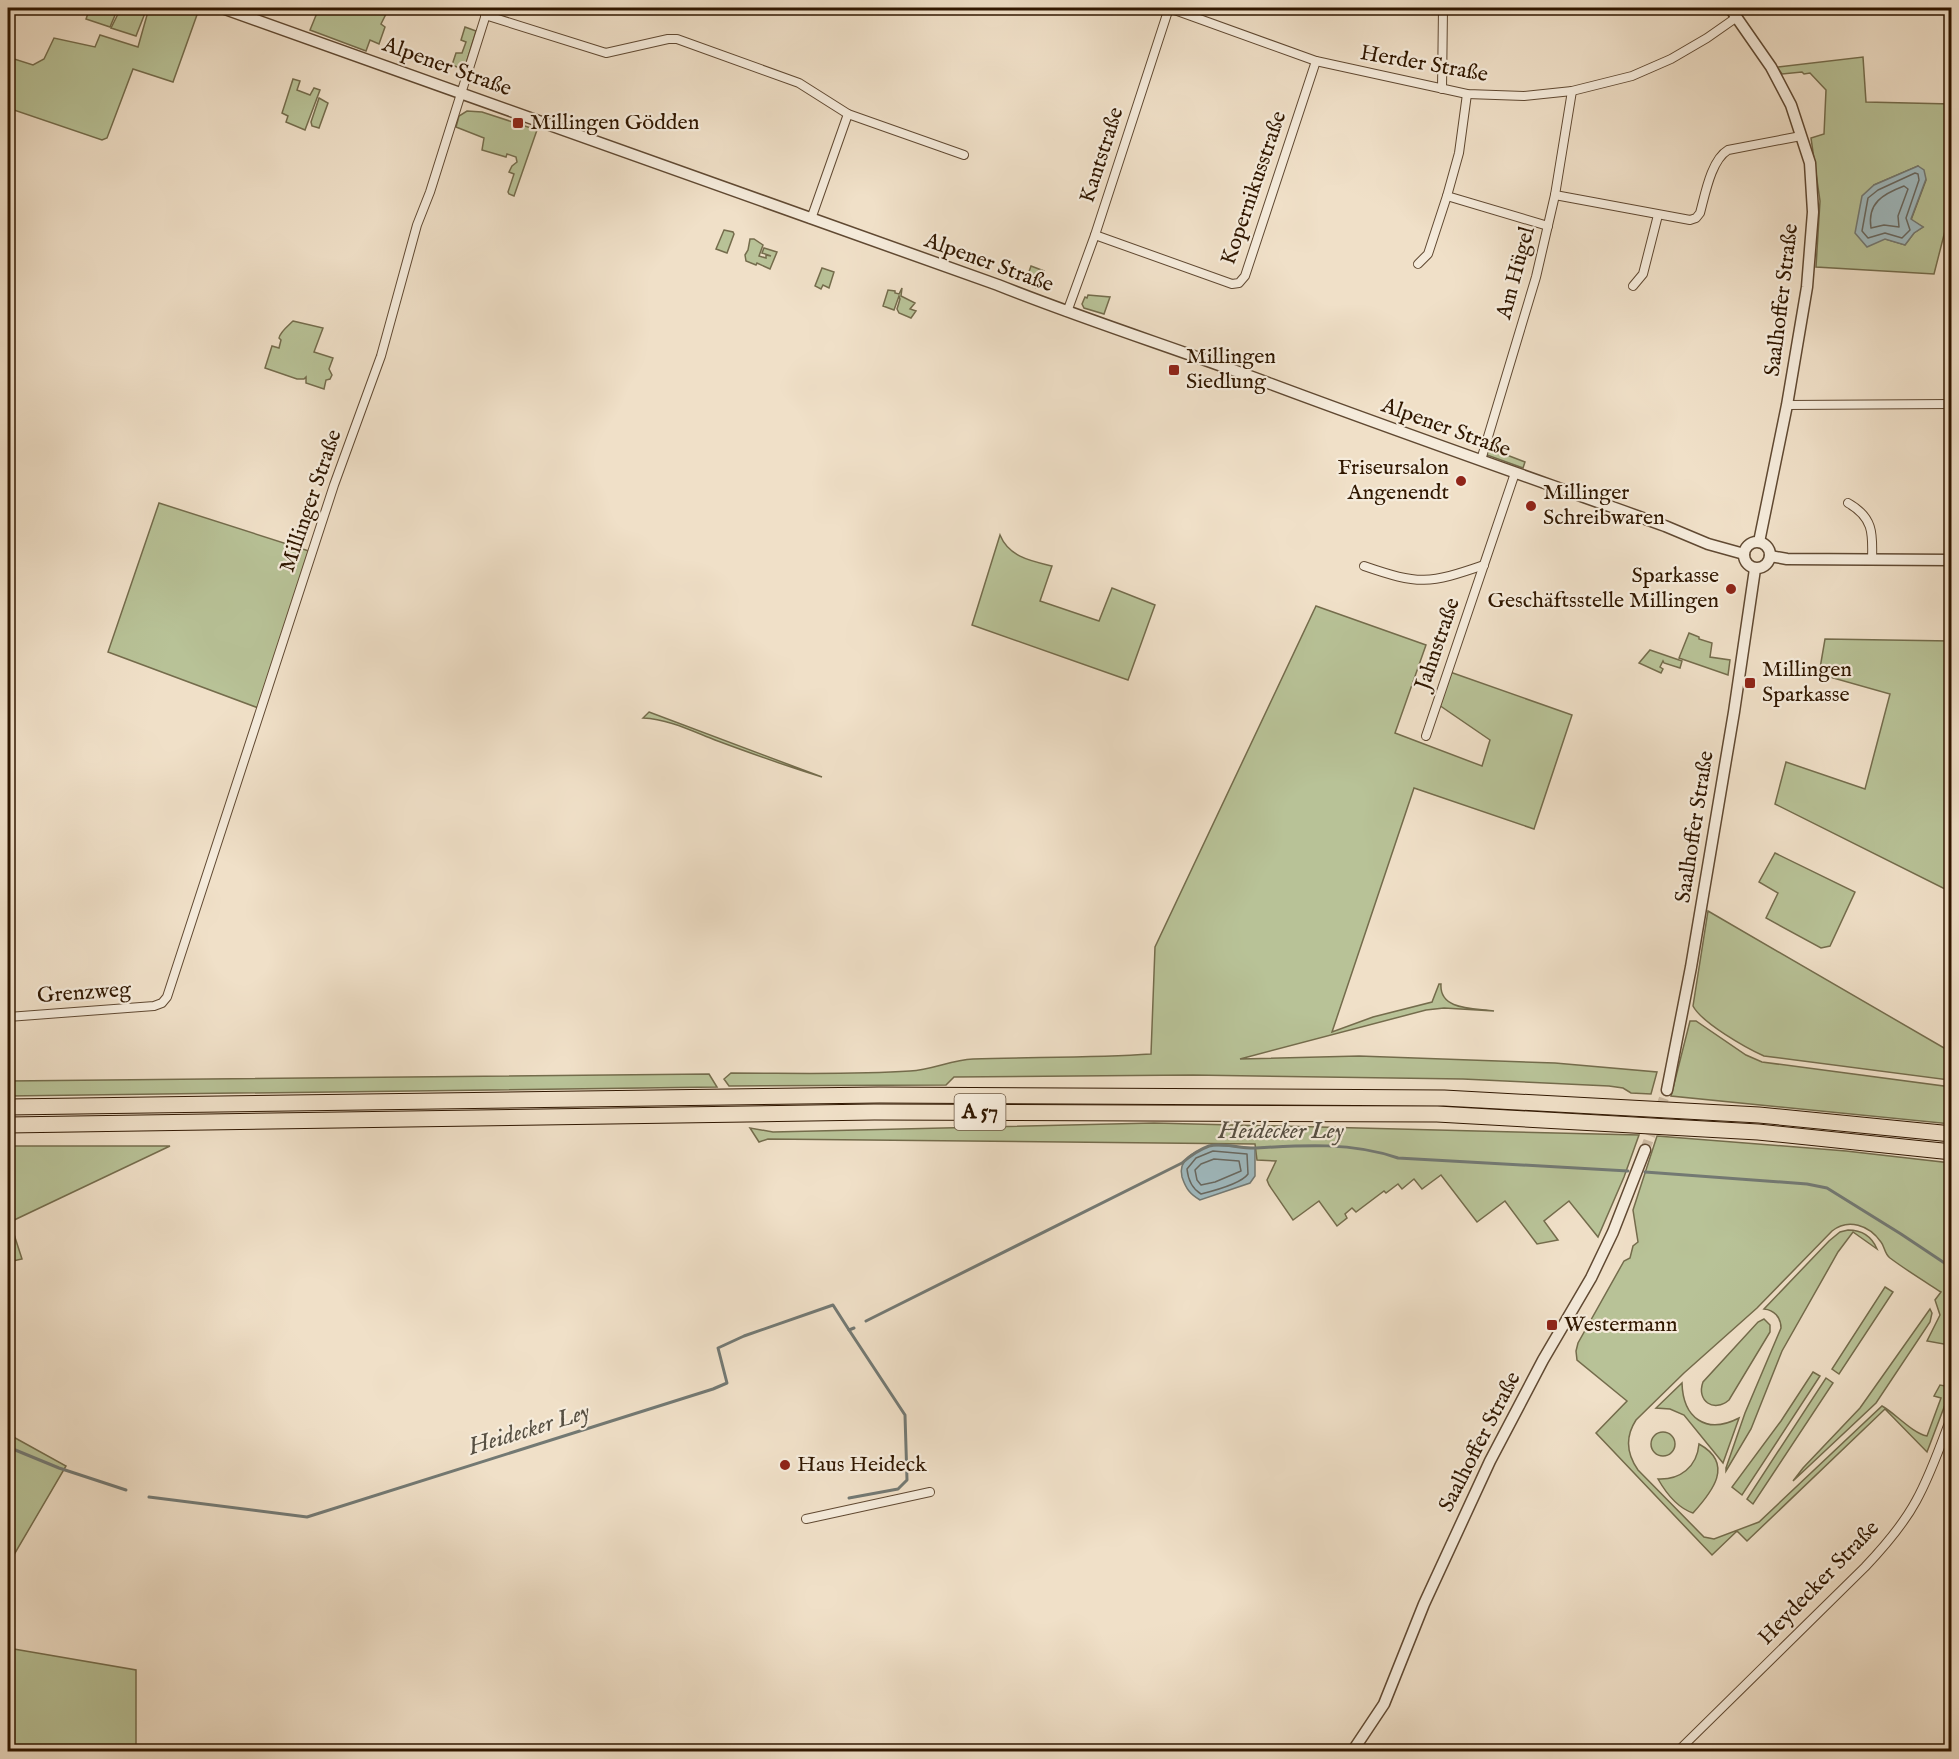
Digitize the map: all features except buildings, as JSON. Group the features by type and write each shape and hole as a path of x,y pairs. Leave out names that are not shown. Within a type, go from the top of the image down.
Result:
{"highway":[{"name":"A 57","path":"8,1107 879,1095 1444,1098 1760,1115 1952,1134"},
{"name":"A 57","path":"8,1125 874,1112 1437,1114 1758,1132 1952,1152"}],"street":[{"name":"Alpener Straße","path":"222,8 1665,526 1708,544 1744,554"},
{"name":"Herder Straße","path":"1169,8 1316,61 1442,90 1467,94 1524,96 1572,91 1632,76 1671,59 1737,17"},
{"name":"Kantstraße","path":"1067,312 1095,235 1169,8"},
{"path":"1442,90 1443,8"},
{"name":"Saalhoffer Straße","path":"1730,8 1770,67 1791,105 1810,163 1813,212 1807,287 1787,405 1759,542"},
{"name":"Millinger Straße","path":"162,1003 167,997 334,485 381,356 417,225 430,192 487,11"},
{"path":"487,11 606,53 676,39 799,83 848,114 963,155"},
{"name":"Kopernikusstraße","path":"1095,235 1232,284 1239,283 1245,276 1316,61"},
{"name":"Am Hügel","path":"1481,460 1536,277 1555,195 1572,91"},
{"path":"1418,264 1428,254 1447,196 1459,153 1467,94"},
{"path":"811,219 848,114"},
{"path":"1555,195 1658,215 1696,219 1700,213 1716,161 1721,154 1728,150 1802,136"},
{"path":"1447,196 1548,226"},
{"path":"1633,286 1642,274 1658,215"},
{"path":"1787,405 1952,404"},
{"name":"Jahnstraße","path":"1426,736 1515,473"},
{"path":"1848,503 1863,513 1868,521 1872,537 1872,559"},
{"path":"1759,542 1768,549 1770,556 1767,564 1755,569 1745,562 1744,554 1747,546 1759,542"},
{"path":"1770,556 1787,559 1952,560"},
{"name":"Jahnstraße","path":"1364,566 1396,577 1422,581 1441,579 1484,565"},
{"name":"Saalhoffer Straße","path":"1666,1090 1691,967 1734,712 1755,569"},
{"name":"Grenzweg","path":"8,1017 154,1006 162,1003"},
{"name":"Saalhoffer Straße","path":"1352,1752 1384,1704 1424,1604 1490,1461 1600,1260 1645,1150"},
{"name":"Heydecker Straße","path":"1677,1752 1885,1545 1916,1502 1933,1466 1952,1415"},
{"path":"807,1519 930,1492"}],"green space":[{"path":"90,8 118,8 110,27 86,19"},
{"path":"121,8 138,12 142,8 147,8 136,36 111,28"},
{"path":"149,8 186,8 198,12 173,82 133,69 107,138 102,140 8,108 8,57 33,65 44,59 54,38 95,47 100,35 138,47"},
{"path":"319,8 389,8 381,24 385,27 379,44 370,40 366,51 310,30"},
{"path":"465,27 476,31 465,67 462,69 452,65 456,53 462,53 466,42 461,40"},
{"path":"1863,57 1866,102 1951,104 1951,229 1946,227 1934,274 1816,267 1820,201 1811,138 1824,134 1826,90 1810,73 1782,74 1777,67","holes":["1918,166 1926,180 1911,220 1923,227 1914,233 1905,245 1885,239 1874,185"]},
{"path":"293,79 300,81 297,90 310,95 314,88 320,90 305,130 286,122 288,116 282,113"},
{"path":"319,98 328,103 319,128 312,126 311,122"},
{"path":"467,111 482,112 537,130 514,196 508,192 514,174 509,172 517,162 516,157 507,154 506,157 482,150 484,138 456,127 459,116"},
{"path":"724,230 734,234 727,253 716,249"},
{"path":"750,239 763,245 759,256 766,258 766,255 771,256 762,253 764,248 777,252 770,269 746,261 745,255"},
{"path":"1031,266 1044,271 1036,288 1025,283"},
{"path":"822,268 834,272 829,288 823,285 821,289 815,286"},
{"path":"902,288 901,296 915,303 910,309 916,311 911,318 899,313 897,309 899,296 894,310 883,306 888,290 899,294"},
{"path":"1088,295 1110,297 1104,314 1084,308 1082,304"},
{"path":"293,321 323,328 314,352 333,358 329,369 332,375 326,380 324,389 306,383 306,377 297,379 265,368 272,346 279,348 280,336"},
{"path":"1489,443 1500,446 1499,452 1525,462 1523,468 1487,455"},
{"path":"159,503 312,552 261,709 108,652"},
{"path":"1000,535 1009,548 1021,557 1052,566 1040,601 1099,621 1112,588 1155,605 1128,680 972,625"},
{"path":"1316,606 1426,645 1395,733 1482,766 1490,740 1439,705 1450,672 1572,715 1534,829 1414,788 1332,1032 1373,1017 1432,1002 1439,984 1441,984 1442,993 1452,1004 1494,1011 1444,1008 1426,1010 1240,1059 1359,1056 1555,1063 1657,1072 1651,1094 1631,1093 1623,1088 1609,1086 1463,1079 1193,1075 954,1077 946,1085 729,1086 724,1079 731,1073 888,1072 918,1070 973,1059 1151,1054 1155,947"},
{"path":"1689,633 1712,643 1710,657 1730,660 1728,675 1679,658"},
{"path":"1825,639 1951,641 1951,892 1775,804 1786,762 1865,789 1890,694 1819,674"},
{"path":"1650,650 1682,661 1680,668 1663,661 1660,667 1663,669 1661,673 1639,663"},
{"path":"649,712 822,777 755,755 680,726 643,718"},
{"path":"1775,853 1855,892 1830,946 1821,948 1766,918 1778,893 1759,882"},
{"path":"1708,911 1951,1052 1949,1080 1764,1056 1705,1020 1693,1006"},
{"path":"1690,1021 1696,1021 1746,1055 1762,1062 1951,1087 1951,1124 1671,1096"},
{"path":"709,1074 717,1087 8,1096 8,1081"},
{"path":"1154,1123 1639,1135 1598,1237 1569,1201 1544,1221 1558,1240 1537,1244 1505,1201 1477,1222 1441,1175 1422,1189 1414,1179 1402,1189 1398,1184 1386,1193 1384,1191 1356,1212 1352,1208 1345,1214 1347,1218 1337,1226 1319,1201 1293,1220 1267,1180 1276,1161 1257,1160 1255,1144 768,1139 759,1142 750,1128 773,1132"},
{"path":"1657,1136 1846,1151 1951,1163 1951,1294 1945,1310 1951,1316 1949,1345 1927,1341 1940,1315 1935,1300 1941,1292 1890,1258 1881,1242 1871,1231 1858,1225 1845,1225 1832,1231 1757,1308 1684,1373 1632,1426 1628,1445 1638,1470 1704,1537 1714,1539 1759,1522 1882,1406 1915,1431 1927,1436 1941,1398 1934,1396 1940,1385 1945,1386 1951,1372 1951,1389 1927,1452 1885,1409 1747,1541 1737,1531 1712,1555 1596,1433 1627,1401 1577,1360 1578,1343 1624,1261 1630,1258 1633,1246 1638,1242 1633,1210"},
{"path":"8,1146 170,1146 10,1222 22,1259 8,1262"},
{"path":"1848,1230 1866,1235 1877,1249 1853,1232 1838,1252 1782,1351 1751,1429 1726,1471 1745,1413 1781,1328 1776,1315 1764,1309 1829,1241 1840,1232"},
{"path":"1885,1287 1893,1292 1839,1374 1832,1369"},
{"path":"1930,1309 1932,1313 1930,1322 1876,1403 1793,1481 1860,1408"},
{"path":"1764,1319 1770,1325 1770,1332 1729,1400 1718,1405 1708,1403 1702,1395 1703,1382 1758,1322"},
{"path":"1813,1372 1820,1376 1742,1495 1732,1487 1781,1421"},
{"path":"1826,1378 1833,1383 1753,1504 1747,1499"},
{"path":"1682,1383 1687,1406 1698,1420 1716,1425 1739,1418 1723,1463 1684,1415 1670,1409 1656,1408"},
{"path":"1658,1432 1668,1432 1675,1439 1675,1449 1668,1456 1658,1456 1651,1449 1651,1439"},
{"path":"8,1434 66,1466 8,1565"},
{"path":"1699,1444 1710,1452 1716,1460 1718,1469 1713,1487 1693,1513 1682,1508 1658,1479 1673,1477 1686,1470 1695,1459"},
{"path":"8,1648 136,1670 136,1751 8,1751"}],"water":[{"path":"1918,166 1924,170 1926,179 1911,219 1923,227 1914,233 1905,245 1885,239 1867,247 1855,233 1862,196 1874,185"},
{"path":"1212,1145 1255,1148 1255,1176 1250,1183 1200,1200 1187,1188 1182,1177 1182,1165 1190,1156"}],"waterway":[{"name":"Heidecker Ley","path":"866,1321 1182,1163 1209,1146 1345,1147 1398,1158 1628,1171"},
{"path":"1645,1172 1807,1184 1827,1188 1952,1268"},
{"name":"Heidecker Ley","path":"149,1497 307,1517 713,1389 727,1383 718,1348 744,1336 833,1305 849,1330 854,1328"},
{"path":"849,1330 905,1415 907,1480 898,1489 849,1498"},
{"name":"Heidecker Ley","path":"8,1447 59,1468 126,1490"}],"tunnel":[{"path":"1645,1150 1667,1090"}],"place":[{"name":"Millingen Gödden","path":"518,123"},
{"name":"Millingen Siedlung","path":"1174,370"},
{"name":"Friseursalon Angenendt","path":"1461,481"},
{"name":"Millinger Schreibwaren","path":"1531,506"},
{"name":"Sparkasse Geschäftsstelle Millingen","path":"1731,589"},
{"name":"Millingen Sparkasse","path":"1750,683"},
{"name":"Westermann","path":"1552,1325"},
{"name":"Haus Heideck","path":"785,1465"}]}
